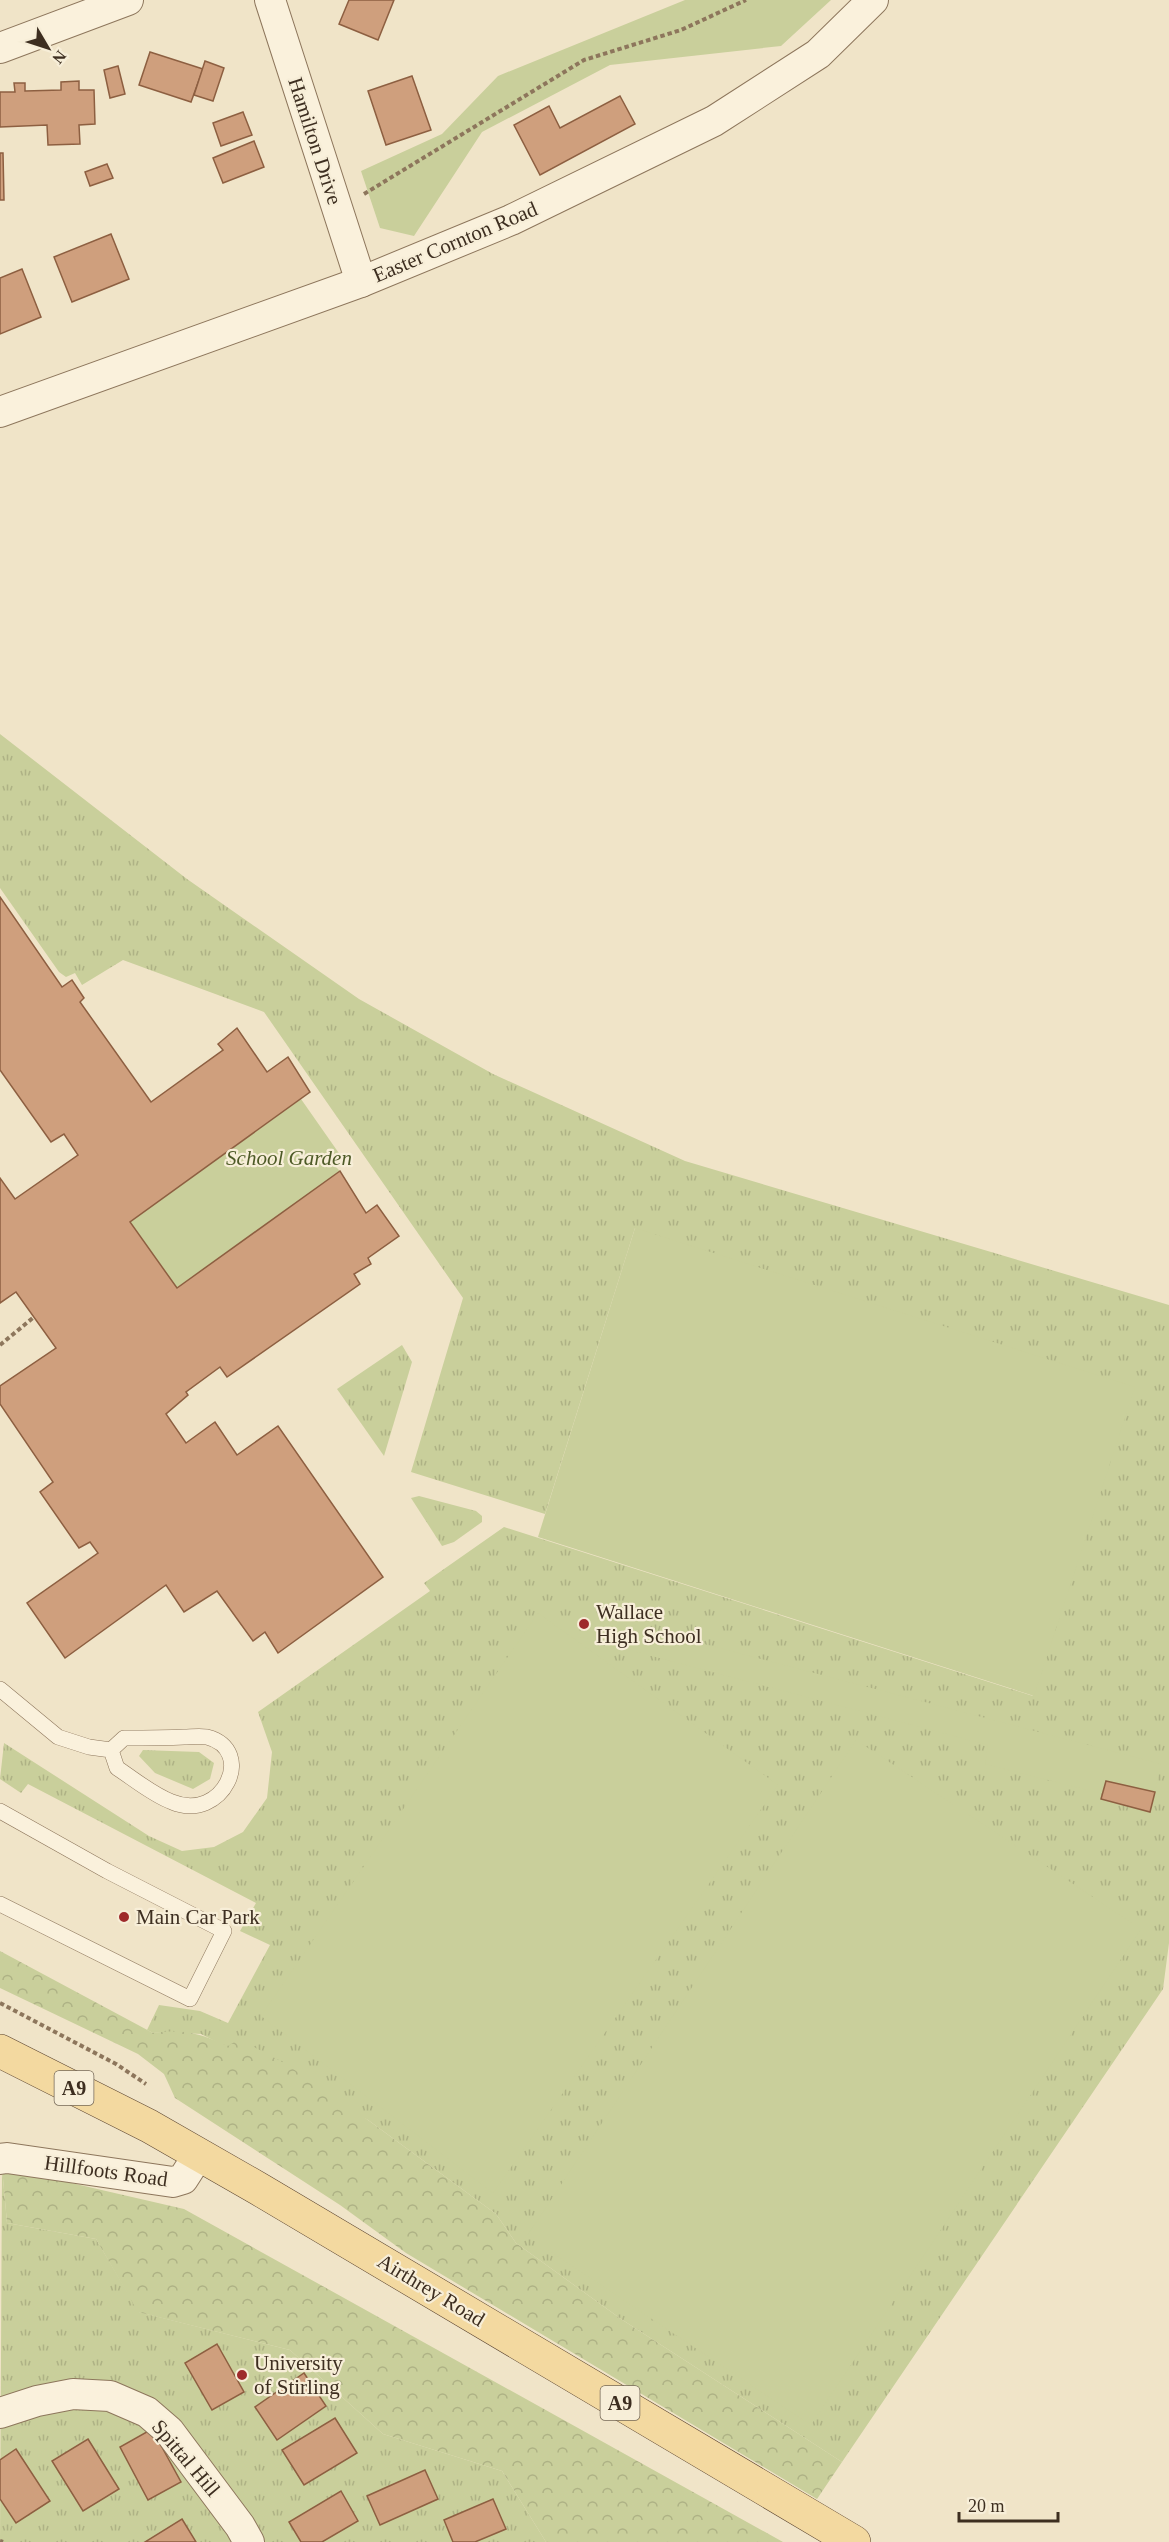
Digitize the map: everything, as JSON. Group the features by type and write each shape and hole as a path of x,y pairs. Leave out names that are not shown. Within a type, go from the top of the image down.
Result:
{"main road":[{"name":"Airthrey Road","path":"0,2051 149,2126 199,2154 854,2542"}],"street":[{"path":"0,48 128,0"},
{"name":"Hamilton Drive","path":"270,0 361,282"},
{"name":"Easter Cornton Road","path":"0,412 361,282 511,220 714,121 818,54 873,0"},
{"name":"Hillfoots Road","path":"0,2159 7,2158 172,2182 183,2178 199,2154"},
{"name":"Spittal Hill","path":"0,2413 37,2401 73,2394 110,2396 147,2412 169,2431 240,2526 249,2542"}],"lane":[{"path":"0,1689 58,1737 89,1747 111,1750"},
{"path":"207,1737 224,1747 231,1761 229,1782 218,1798 199,1806 173,1803 117,1768 111,1750 124,1738 207,1737"},
{"path":"0,1811 107,1871 224,1931 190,1999 0,1904"}],"path":[{"path":"338,210 584,60 681,30 746,0"},
{"path":"0,1345 34,1317"}],"green space":[{"path":"685,0 831,0 781,46 610,65 482,132 414,236 380,228 361,171 442,134 498,76"},
{"name":"Wallace High School","path":"0,734 187,879 359,999 493,1074 685,1161 1169,1305 1169,1943 1163,1989 842,2462 621,2319 516,2243 496,2214 368,2120 201,2034 153,2033 147,2030 159,2005 200,2011 228,2023 270,1945 240,1931 256,1903 28,1784 21,1793 0,1779 4,1743 149,1836 182,1851 214,1847 243,1832 267,1798 272,1752 258,1712 430,1591 424,1583 504,1527 1033,1696 635,1228 545,1514 411,1472 463,1298 264,1012 123,960 82,985 75,973 66,977 59,972 0,888"},
{"name":"School Garden","path":"301,1099 343,1159 335,1166 340,1171 177,1288 130,1222"},
{"path":"635,1228 1135,1387 1034,1696 538,1537"},
{"path":"402,1345 412,1362 384,1456 337,1389"},
{"path":"419,1496 476,1511 482,1516 482,1522 454,1542 442,1546 411,1498"},
{"path":"588,1611 624,1623 1161,1764 1155,1792 1107,1781 1103,1794 985,1764 988,1745 580,1637"},
{"path":"538,1613 778,1785 493,2193 261,2016"},
{"path":"856,1740 1141,1929 811,2425 527,2236"},
{"path":"143,1750 199,1752 214,1763 210,1779 193,1789 155,1773 139,1756"},
{"path":"0,1951 153,2033 192,2033 228,2046 239,2039 286,2064 368,2120 496,2214 516,2243 621,2319 842,2462 817,2499 406,2253 340,2205 175,2098 164,2074 138,2054 0,1988"},
{"path":"2,2167 7,2223 96,2239 139,2312 290,2350 383,2434 502,2471 546,2542 0,2542"},
{"path":"2,2167 184,2209 783,2542 546,2542 502,2471 383,2434 290,2350 138,2312 96,2239 7,2223"}],"building":[{"path":"349,0 394,0 378,40 339,24"},
{"path":"150,52 203,69 191,102 139,85"},
{"path":"205,61 224,68 213,101 194,95"},
{"path":"118,66 125,94 110,98 104,70"},
{"path":"412,76 431,130 386,145 368,91"},
{"path":"79,81 79,90 94,90 95,124 79,125 80,144 48,145 47,125 0,127 0,92 15,92 14,83 25,83 25,91 61,90 61,82"},
{"path":"620,96 635,124 540,175 514,125 549,106 560,128"},
{"path":"243,112 252,135 221,146 213,123"},
{"path":"254,141 264,167 223,183 213,158"},
{"path":"0,153 3,153 4,200 0,200"},
{"path":"107,164 113,178 90,186 85,172"},
{"path":"111,234 129,279 72,302 54,257"},
{"path":"22,269 41,317 0,334 0,278"},
{"path":"0,897 62,987 72,980 84,998 80,1002 151,1102 223,1050 218,1044 237,1028 267,1072 288,1057 310,1092 130,1222 177,1288 340,1171 366,1213 377,1205 399,1236 368,1258 371,1264 354,1274 360,1284 227,1377 220,1367 186,1392 188,1395 166,1414 186,1443 215,1422 237,1455 278,1426 383,1577 278,1653 265,1632 253,1641 217,1591 184,1612 166,1585 65,1658 27,1603 98,1553 90,1542 79,1548 40,1492 53,1482 0,1404 0,1386 56,1348 16,1292 0,1303 0,1178 15,1199 78,1155 64,1134 51,1142 0,1070"},
{"path":"1106,1781 1155,1792 1150,1812 1101,1799"},
{"path":"217,2344 244,2392 212,2410 185,2363"},
{"path":"304,2373 326,2406 277,2440 255,2407"},
{"path":"335,2418 357,2453 304,2485 282,2450"},
{"path":"152,2429 181,2482 148,2500 120,2447"},
{"path":"88,2439 119,2489 83,2511 52,2461"},
{"path":"16,2449 50,2501 16,2523 0,2499 0,2460"},
{"path":"425,2470 438,2499 380,2525 367,2496"},
{"path":"341,2491 358,2521 322,2542 301,2542 289,2522"},
{"path":"493,2499 506,2529 475,2542 453,2542 444,2520"},
{"path":"182,2519 196,2542 145,2542"}],"place":[{"name":"Wallace High School","path":"584,1624"},
{"name":"Main Car Park","path":"124,1917"},
{"name":"University of Stirling","path":"242,2375"}]}
